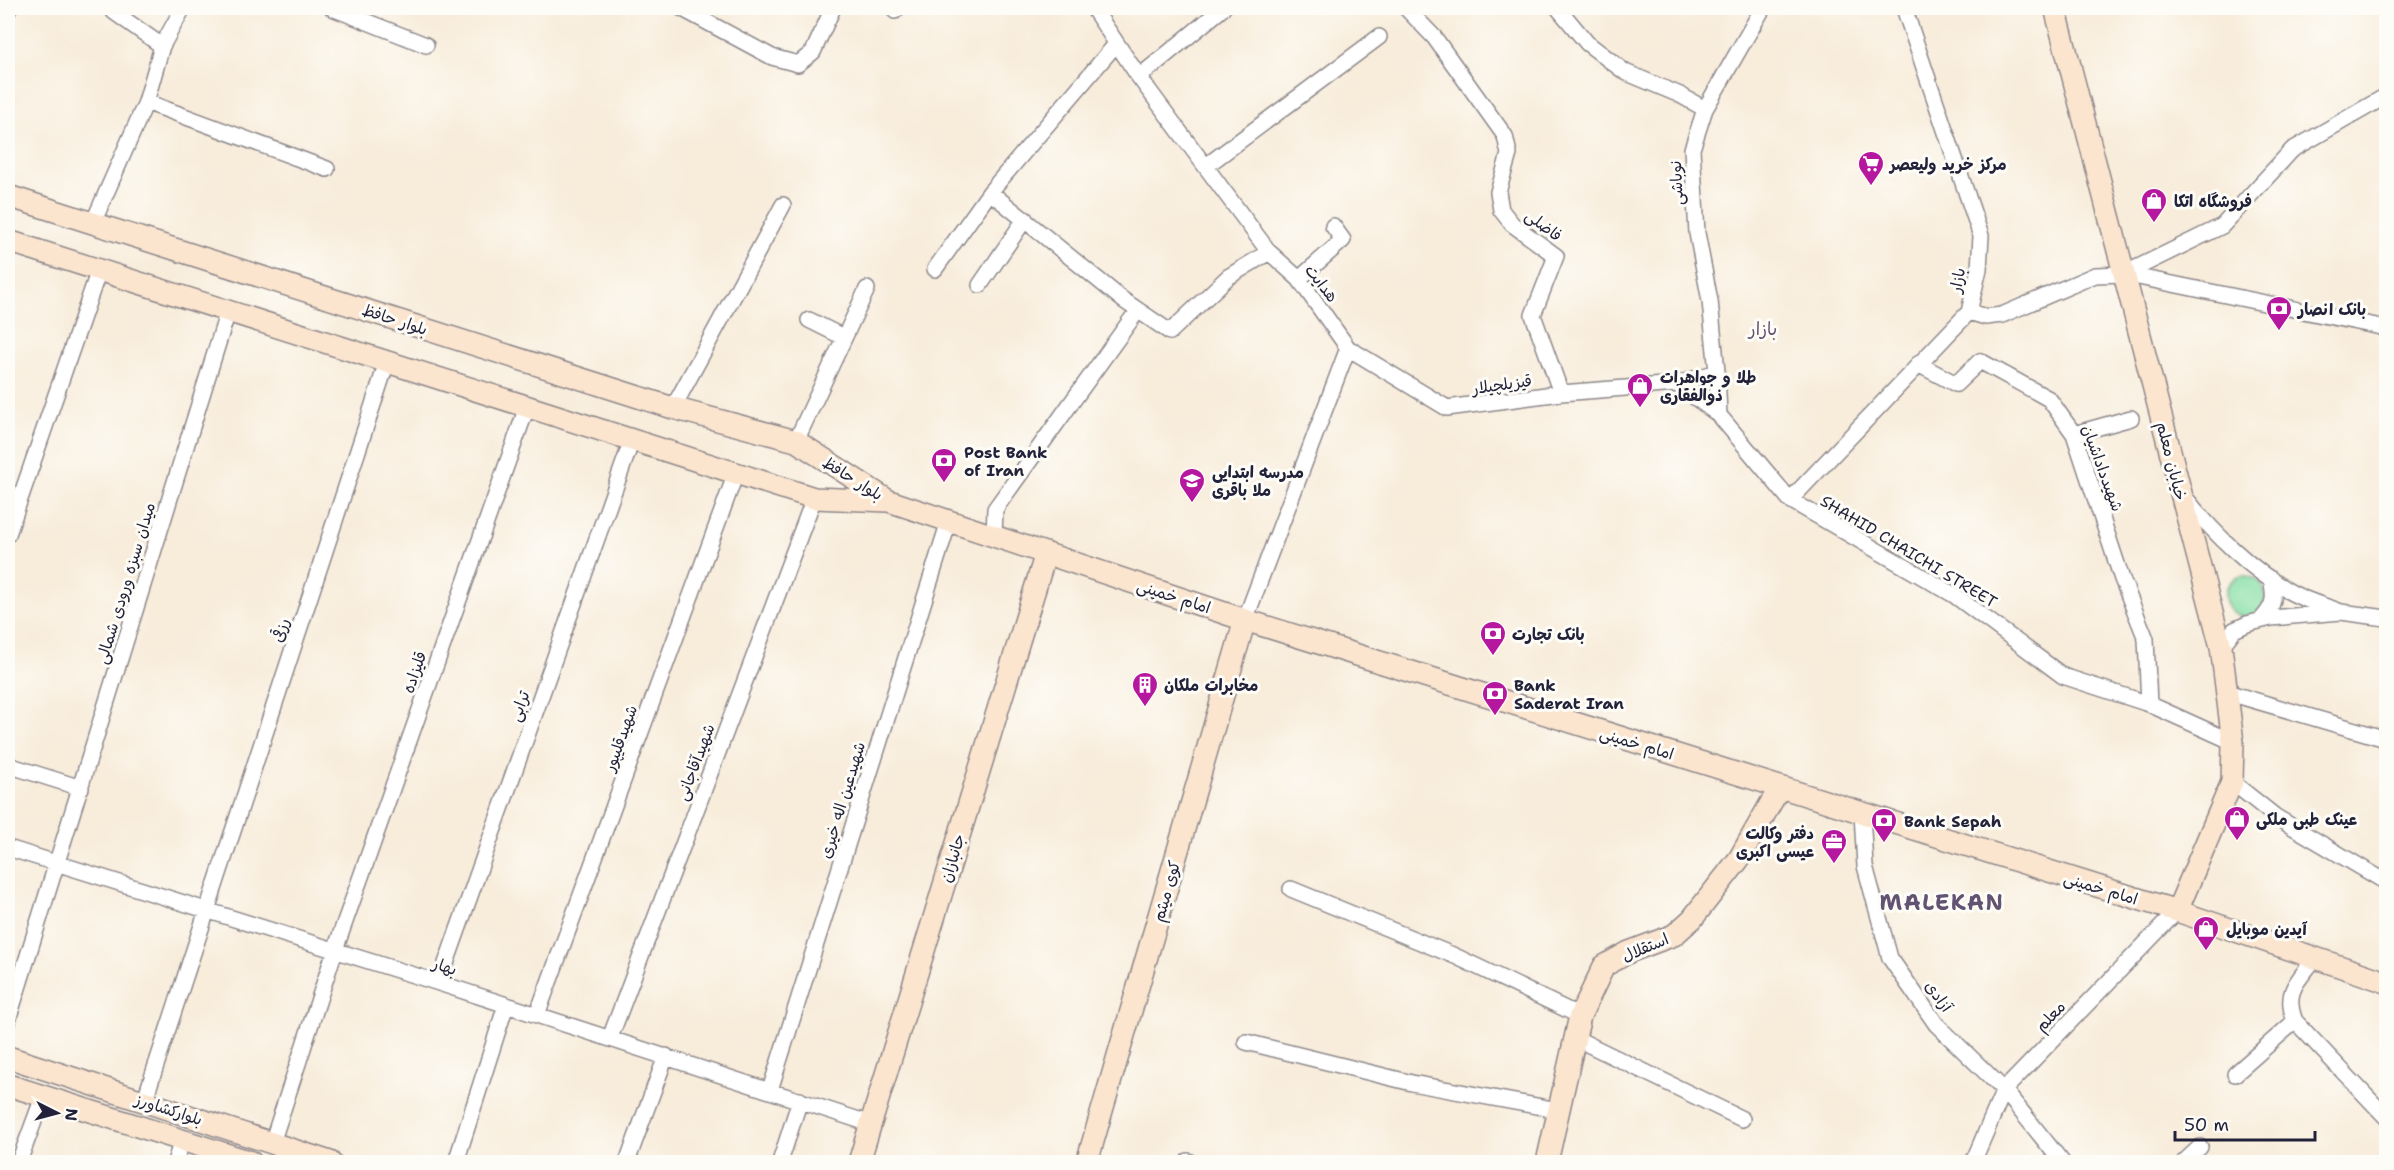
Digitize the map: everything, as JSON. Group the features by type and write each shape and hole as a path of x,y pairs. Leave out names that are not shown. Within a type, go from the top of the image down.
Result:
{"main road":[{"name":"خیابان معلم","path":"2055,8 2220,647 2233,742 2232,782 2177,911"},
{"name":"بلوار حافظ","path":"8,196 674,408 796,441 889,501"},
{"name":"بلوار حافظ","path":"8,241 814,498 889,501"},
{"name":"امام خمینی","path":"889,501 1245,620 2177,911 2386,982"},
{"name":"جانبازان","path":"859,1162 1046,553"},
{"name":"کوی میثم","path":"1087,1162 1245,620"},
{"name":"استقلال","path":"1547,1162 1580,1016 1604,966 1629,952 1674,935 1692,919 1739,859 1780,787"},
{"name":"بلوارکشاورز","path":"8,1057 330,1162"},
{"name":"بلوارکشاورز","path":"8,1085 251,1162"}],"street":[{"path":"113,8 114,12 162,46"},
{"path":"93,223 146,102 162,46 183,8"},
{"path":"332,8 426,45"},
{"path":"681,8 772,57 798,64 813,52 833,8"},
{"name":"هدایت","path":"1093,8 1139,76 1269,252 1299,279 1348,348"},
{"path":"1139,76 1224,8"},
{"name":"فاضلی","path":"1406,8 1434,37 1505,136 1509,154 1498,192 1501,210 1512,224 1556,256 1533,315 1561,393"},
{"path":"1558,8 1587,43 1625,72 1680,95 1706,109"},
{"name":"نوباشی","path":"1719,415 1710,301 1696,233 1692,149 1706,109 1763,8"},
{"name":"بازار","path":"1790,500 1969,312 1978,269 1981,236 1904,8"},
{"path":"1206,166 1379,37"},
{"path":"935,269 990,192 1116,44"},
{"path":"2124,274 2222,226 2292,150 2386,96"},
{"path":"146,102 327,169"},
{"path":"990,192 1096,278 1170,332 1228,277 1269,252"},
{"path":"674,408 783,205"},
{"path":"980,285 1025,219"},
{"path":"1299,279 1343,240 1333,226"},
{"path":"8,534 99,270"},
{"path":"1969,312 1986,317 2002,315 2095,275 2124,274 2386,328"},
{"path":"796,441 867,289"},
{"path":"994,536 994,509 1138,310"},
{"name":"میدان سبزه ورودی شمالی","path":"8,1020 228,311"},
{"path":"809,320 843,337"},
{"path":"1245,620 1348,348"},
{"name":"قیزیلچیلار","path":"1348,348 1448,408 1561,393 1677,384 1717,372"},
{"name":"شهیدداداشیان","path":"1918,364 1956,384 1980,361 2049,399 2074,434 2122,579 2146,639 2149,704"},
{"name":"رزقی","path":"144,1102 387,362"},
{"path":"1677,384 1719,415 1790,500"},
{"name":"قلیزاده","path":"272,1143 335,950 527,407"},
{"path":"2074,434 2131,418"},
{"name":"ترابی","path":"439,983 632,440"},
{"name":"شهیدقلیپور","path":"537,1015 736,473"},
{"path":"2179,490 2211,528 2234,550 2293,594 2341,612 2386,618"},
{"name":"شهیدآقاجانی","path":"610,1038 814,498"},
{"name":"SHAHID CHAICHI STREET","path":"1790,500 1954,596 2063,676 2149,704 2233,742"},
{"name":"شهیدعین اله خیری","path":"770,1090 949,521"},
{"path":"2262,621 2271,609 2274,592 2271,579"},
{"path":"2220,647 2234,630 2262,621 2341,612"},
{"path":"2226,692 2386,740"},
{"path":"8,765 81,788"},
{"path":"2232,782 2277,817 2386,882"},
{"name":"آزادی","path":"1862,813 1865,866 1890,958 1936,1024 2004,1090 2062,1162"},
{"name":"بهار","path":"8,848 439,983 871,1124"},
{"path":"1291,889 1455,956 1580,1016"},
{"name":"معلم","path":"1973,1162 2004,1090 2177,911"},
{"path":"2316,957 2293,988 2290,1007 2295,1021 2386,1117"},
{"path":"456,1162 506,1005"},
{"path":"2235,1074 2295,1021"},
{"path":"1575,1038 1742,1119"},
{"path":"1246,1042 1412,1083 1558,1110"},
{"path":"627,1162 666,1056"},
{"path":"19,1162 43,1097"},
{"path":"780,1162 800,1100"},
{"path":"175,1162 182,1140"},
{"path":"2184,1162 2200,1148"},
{"path":"1964,1162 1973,1162"}],"green space":[{"path":"2245,576 2253,577 2259,582 2264,588 2264,604 2259,610 2253,615 2245,616 2237,615 2231,610 2226,604 2225,596 2226,588 2231,582 2237,577"}],"place":[{"name":"مرکز خرید ولیعصر","path":"1871,187"},
{"name":"فروشگاه اتکا","path":"2154,224"},
{"name":"بانک انصار","path":"2279,332"},
{"name":"طلا و جواهرات ذوالفقاری","path":"1640,409"},
{"name":"Post Bank of Iran","path":"944,484"},
{"name":"مدرسه ابتدایی ملا باقری","path":"1192,504"},
{"name":"بانک تجارت","path":"1493,657"},
{"name":"مخابرات ملکان","path":"1145,708"},
{"name":"Bank Saderat Iran","path":"1495,717"},
{"name":"عینک طبی ملکی","path":"2237,842"},
{"name":"Bank Sepah","path":"1884,844"},
{"name":"دفتر وکالت عیسی اکبری","path":"1834,865"},
{"name":"آیدین موبایل","path":"2206,952"}],"district":[{"name":"بازار","path":"1763,329"},
{"name":"MALEKAN","path":"1942,902"}]}
